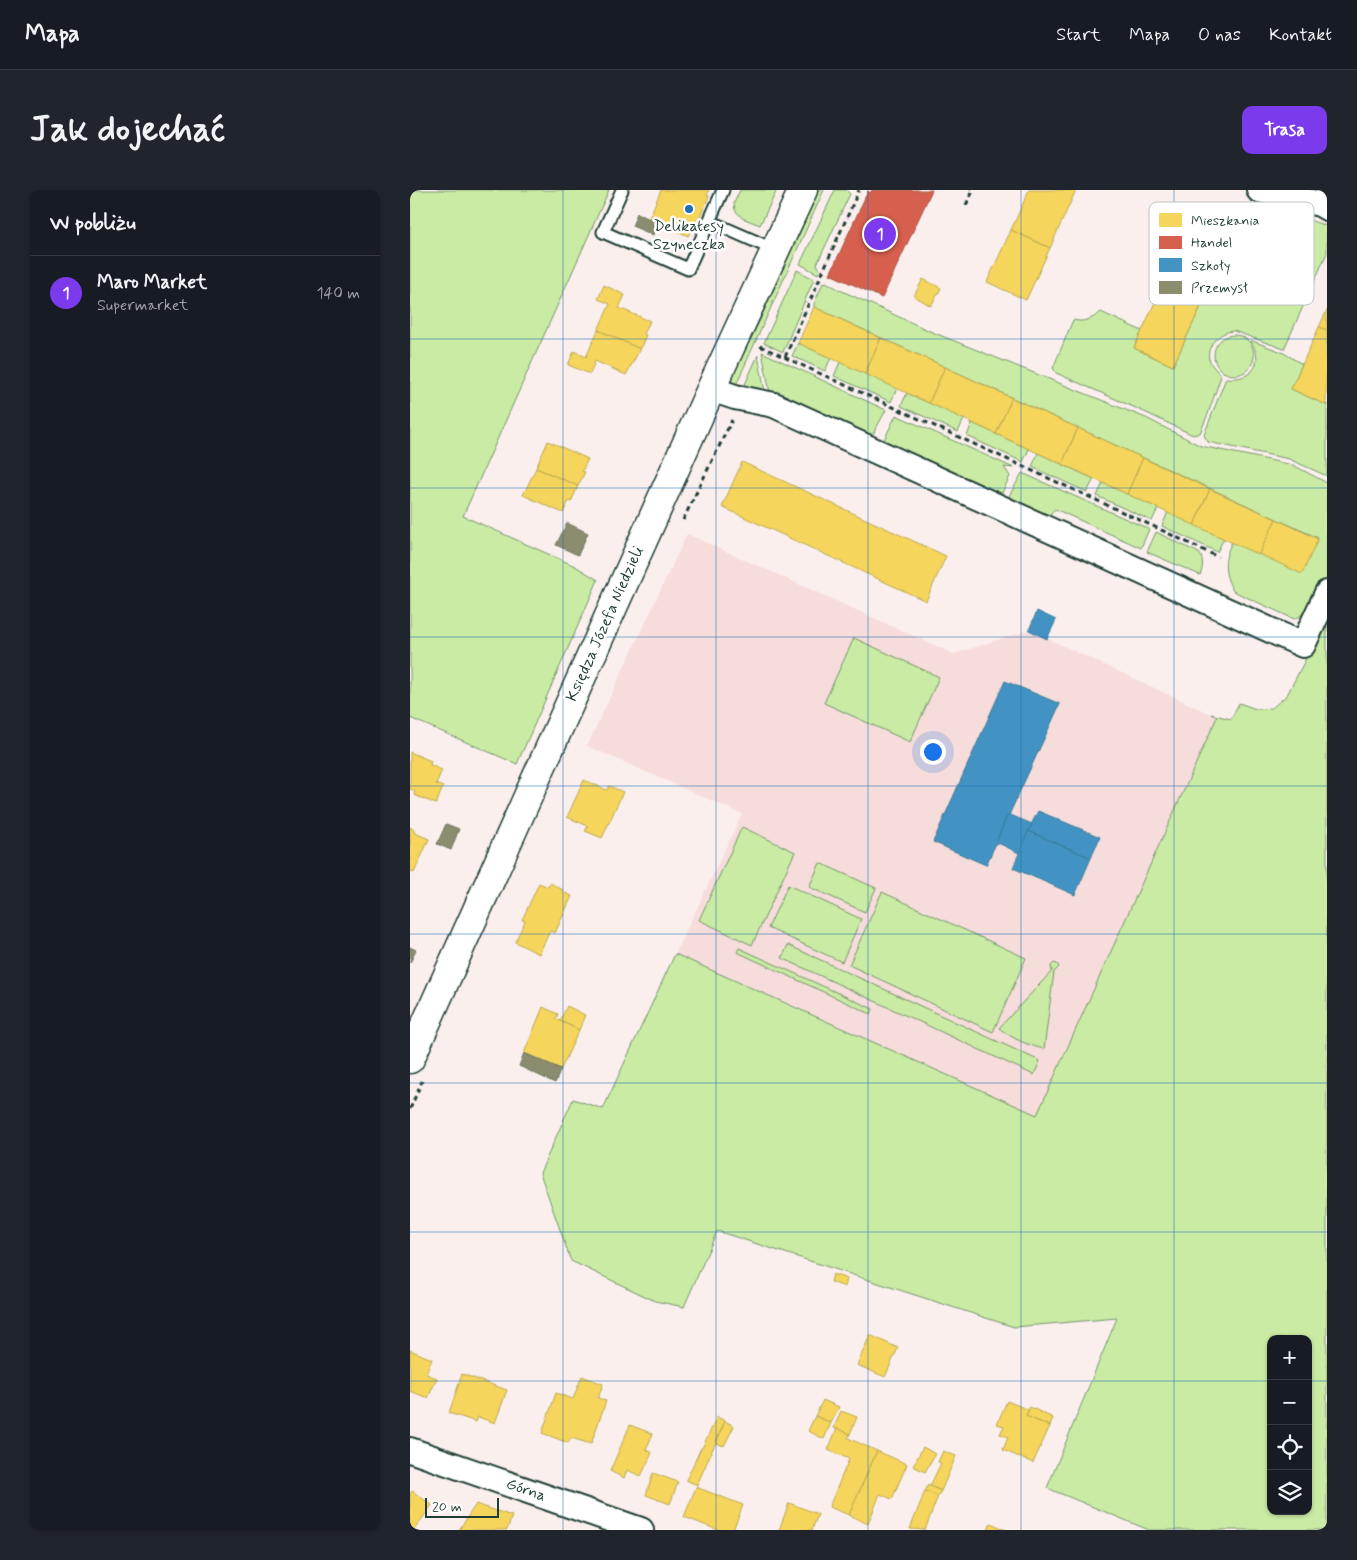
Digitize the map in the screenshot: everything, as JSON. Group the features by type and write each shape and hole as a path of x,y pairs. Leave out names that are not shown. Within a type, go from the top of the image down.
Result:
{"street":[{"name":"Księdza Józefa Niedzieli","path":"410,1059 710,389 803,190"},
{"path":"1259,190 1311,202"},
{"path":"1314,203 1327,208"},
{"path":"710,389 735,398 774,405 1303,645 1327,593"},
{"name":"Górna","path":"410,1450 641,1530"}],"lane":[{"path":"622,190 603,232 688,269 723,190"},
{"path":"709,221 775,250"}],"path":[{"path":"785,357 859,190"},
{"path":"966,205 973,191 970,190"},
{"path":"759,345 1218,557"}],"shaded area":[{"path":"687,534 954,654 1029,630 1217,717 1037,1115 675,954 742,814 587,746"}],"green space":[{"path":"410,190 609,190 463,516 575,566 598,580 517,764 410,718"},
{"path":"740,190 777,190 760,225 742,218 735,210 734,203"},
{"path":"818,190 824,190 735,387 731,381 732,376 760,320"},
{"path":"835,190 846,190 850,194 817,264 820,270 818,274 800,264"},
{"path":"1314,222 1327,226 1327,253 1314,282"},
{"path":"797,270 814,279 783,352 764,343"},
{"path":"826,282 932,332 1146,418 1201,446 1293,465 1327,483 1327,579 1318,597 1310,608 1294,619 1233,591 1227,578 1225,566 1232,542 1259,554 1318,538 814,307 823,283"},
{"path":"1202,305 1304,305 1284,349 1234,331 1224,333 1216,339 1210,348 1209,359 1221,376 1200,433 1193,435 1056,373 1053,368 1073,320 1088,320 1101,312 1142,331 1134,348 1173,366"},
{"path":"1234,335 1248,341 1254,355 1248,369 1234,375 1220,369 1214,355 1220,341"},
{"path":"1250,340 1282,352 1302,364 1291,389 1327,404 1327,476 1289,459 1208,442 1204,435 1226,378 1243,377 1254,369 1257,356"},
{"path":"798,343 831,358 825,371 792,356"},
{"path":"762,352 886,410 872,436 785,396 770,393"},
{"path":"758,355 765,392 743,389"},
{"path":"840,362 897,388 891,402 834,376"},
{"path":"907,393 964,419 958,432 901,406"},
{"path":"896,415 1014,468 1004,467 1010,476 1001,495 883,442"},
{"path":"972,423 1029,449 1023,462 967,436"},
{"path":"1038,453 1094,479 1087,492 1032,467"},
{"path":"1022,473 1149,529 1141,548 1055,509 1047,517 1008,498"},
{"path":"1103,483 1158,508 1152,521 1097,496"},
{"path":"1168,512 1224,538 1217,552 1162,526"},
{"path":"1156,532 1199,553 1202,558 1200,575 1147,552"},
{"path":"1327,618 1327,1530 1149,1530 1047,1488 1117,1318 1014,1327 717,1231 684,1307 655,1301 571,1261 540,1173 573,1099 603,1109 675,954 1037,1115 1217,717 1211,714 1231,719 1239,703 1256,709 1272,708 1287,695"},
{"path":"854,638 939,677 910,742 824,703"},
{"path":"742,827 795,852 752,945 699,920"},
{"path":"820,863 876,888 865,912 809,887"},
{"path":"788,885 861,919 842,962 768,928"},
{"path":"882,892 1026,958 993,1032 849,965"},
{"path":"788,945 1040,1061 1034,1075 782,958"},
{"path":"739,948 873,1009 871,1014 737,952"},
{"path":"1054,963 1059,967 1054,972 1044,1049 1020,1041 999,1028 1052,971 1051,966"}],"building: Mieszkania":[{"path":"661,190 709,190 707,195 709,196 703,210 688,236 649,218"},
{"path":"1029,190 1076,190 1050,248 1011,230"},
{"path":"1011,230 1050,248 1026,300 987,282"},
{"path":"923,279 941,288 931,306 914,296"},
{"path":"604,285 625,295 619,308 650,321 640,349 598,330 610,304 598,299"},
{"path":"1154,305 1201,306 1173,366 1134,348"},
{"path":"814,307 881,338 865,374 798,343"},
{"path":"1327,310 1327,330 1319,327"},
{"path":"1319,327 1327,330 1326,405 1291,389"},
{"path":"598,330 640,349 626,375 595,361 590,374 568,365 574,351 586,357"},
{"path":"881,338 945,367 929,403 865,374"},
{"path":"945,367 1012,398 996,434 929,403"},
{"path":"1012,398 1078,428 1062,464 996,434"},
{"path":"1078,428 1143,458 1127,494 1062,464"},
{"path":"548,441 588,459 582,471 585,472 578,486 536,468"},
{"path":"1143,458 1210,489 1194,525 1127,494"},
{"path":"742,462 946,556 926,601 722,507"},
{"path":"536,468 578,486 571,502 569,501 563,513 523,495"},
{"path":"1210,489 1276,519 1259,555 1194,525"},
{"path":"1276,519 1318,539 1302,574 1259,554"},
{"path":"410,752 431,761 430,765 442,770 436,784 443,787 436,804 414,795 415,791 410,789"},
{"path":"584,780 607,790 609,786 623,792 602,838 585,831 588,826 567,817"},
{"path":"410,827 415,833 429,839 414,873 410,871"},
{"path":"539,883 548,887 550,883 572,896 555,933 550,931 539,954 515,942 525,921 522,920"},
{"path":"567,1006 585,1015 579,1030 560,1021"},
{"path":"543,1007 558,1014 556,1019 579,1030 561,1069 524,1053"},
{"path":"833,1274 847,1279 845,1287 831,1282"},
{"path":"870,1335 898,1348 885,1377 857,1365"},
{"path":"410,1350 432,1359 426,1374 437,1378 428,1398 410,1391"},
{"path":"462,1374 507,1390 495,1423 478,1417 476,1422 449,1413"},
{"path":"582,1376 603,1384 598,1398 606,1401 591,1444 571,1438 568,1443 542,1433 556,1393 573,1399"},
{"path":"823,1400 839,1407 831,1423 815,1416"},
{"path":"1007,1401 1029,1410 1026,1416 1050,1426 1033,1463 1003,1450 1008,1437 1000,1434 1004,1426 997,1424"},
{"path":"1030,1407 1053,1418 1050,1426 1026,1416"},
{"path":"841,1411 857,1417 850,1434 834,1428"},
{"path":"815,1416 831,1423 824,1439 808,1431"},
{"path":"717,1417 725,1421 697,1485 686,1480"},
{"path":"725,1421 734,1426 724,1446 716,1443"},
{"path":"630,1425 653,1434 646,1449 652,1453 641,1476 627,1470 624,1478 610,1471"},
{"path":"837,1428 850,1434 848,1438 877,1451 849,1515 829,1507 849,1459 828,1450"},
{"path":"923,1447 935,1454 925,1472 913,1466"},
{"path":"877,1451 907,1464 892,1499 880,1494 868,1524 849,1515"},
{"path":"943,1451 956,1456 941,1491 930,1486 941,1463 938,1462"},
{"path":"653,1473 678,1482 670,1504 646,1495"},
{"path":"928,1485 941,1491 938,1496 925,1491"},
{"path":"696,1487 743,1505 733,1530 718,1530 684,1517"},
{"path":"412,1491 432,1505 414,1530 410,1530 410,1494"},
{"path":"925,1491 938,1496 925,1530 910,1529"},
{"path":"789,1503 818,1514 812,1530 779,1530"},
{"path":"476,1504 512,1516 507,1530 459,1530"},
{"path":"991,1523 1006,1530 988,1530"}],"building: Handel":[{"path":"872,190 932,190 882,298 830,274 868,191 870,193"}],"building: Szkoły":[{"path":"1037,611 1056,620 1047,639 1029,630"},
{"path":"1005,681 1060,704 986,865 933,842"},
{"path":"1038,811 1100,837 1091,858 1028,831"},
{"path":"1008,814 1032,824 1019,853 996,842"},
{"path":"1028,831 1091,858 1075,895 1013,868"}],"building: Przemysł":[{"path":"637,213 658,223 653,235 632,226"},
{"path":"567,523 588,533 578,555 556,545"},
{"path":"446,824 459,829 451,850 437,844"},
{"path":"410,947 416,950 410,963"},
{"path":"524,1053 561,1069 555,1083 519,1066"}],"place":[{"name":"Delikatesy Szyneczka","path":"689,209"},
{"name":"Maro Market","path":"880,234"}]}
